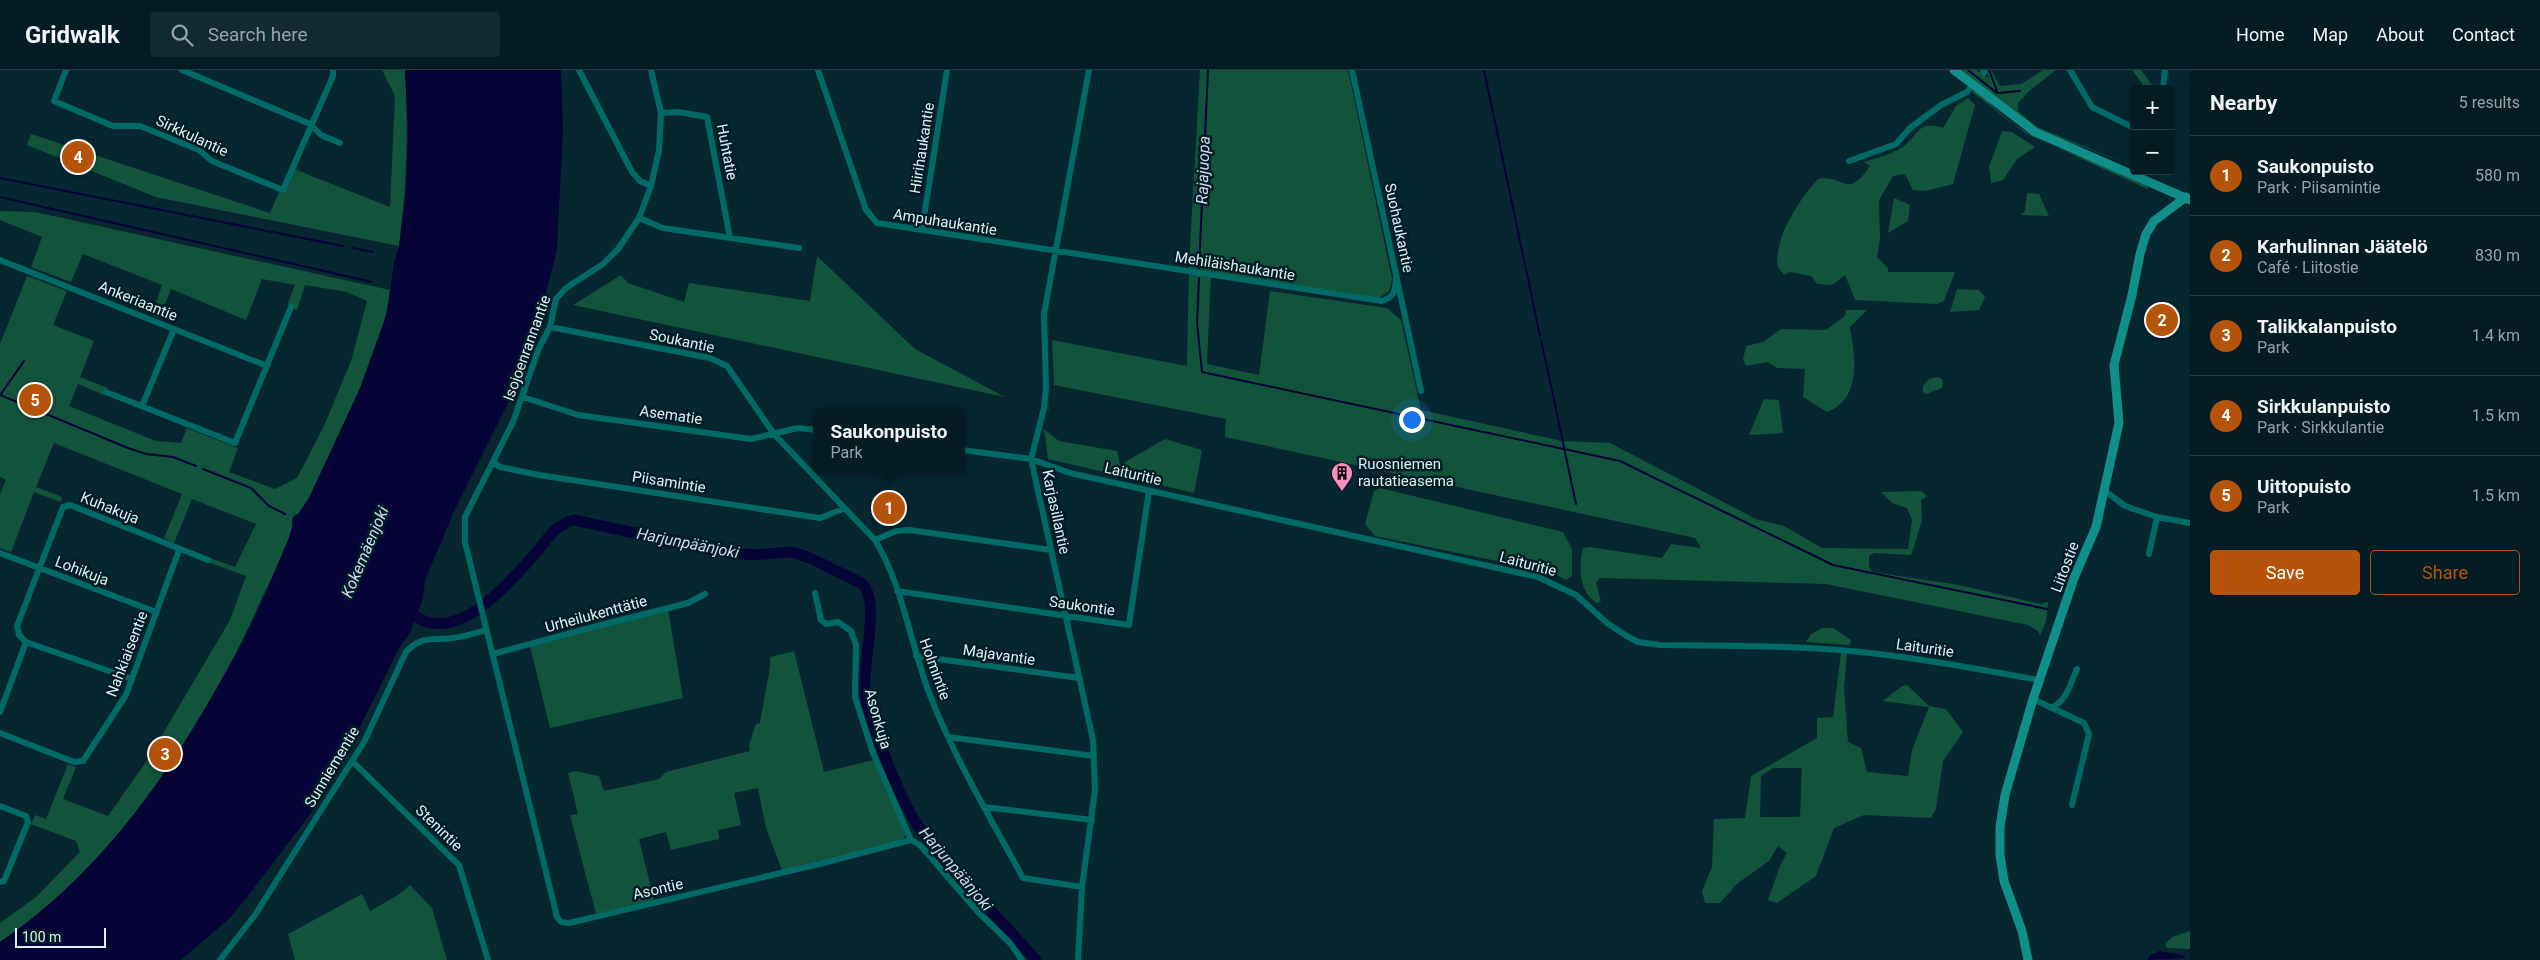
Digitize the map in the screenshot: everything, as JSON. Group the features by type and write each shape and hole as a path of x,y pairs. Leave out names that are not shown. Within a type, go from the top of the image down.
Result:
{"street":[{"name":"Sirkkulantie","path":"66,70 54,101 64,107 113,126 140,126 199,150 212,161 283,190 310,124"},
{"path":"182,70 310,124 321,135 340,143"},
{"path":"310,124 315,118 333,76 333,70"},
{"path":"579,70 632,172 640,181 651,186"},
{"name":"Isojoenrannantie","path":"482,613 464,542 463,524 468,507 513,422 539,348 550,327 559,294 608,259 626,239 639,218 651,186 659,150 661,113 651,70"},
{"name":"Ampuhaukantie","path":"818,70 866,210 877,223 1055,252"},
{"name":"Hiirihaukantie","path":"922,230 947,70"},
{"name":"Karjasillantie","path":"1078,960 1082,887 1092,820 1094,756 1066,616 1031,459 1044,402 1044,314 1089,70"},
{"name":"Suohaukantie","path":"1352,70 1421,391"},
{"path":"1954,70 2035,132 2188,199"},
{"path":"2070,70 2092,107 2130,126"},
{"path":"2163,85 2165,70"},
{"path":"1849,161 1896,144 1910,128 1941,105 1967,92 1974,84"},
{"name":"Huhtatie","path":"661,113 678,112 707,117 730,238"},
{"name":"Liitostie","path":"2028,960 2022,931 2004,881 2000,855 2000,826 2005,795 2039,680 2074,578 2096,527 2119,423 2114,364 2146,234 2154,221 2188,199"},
{"path":"639,218 664,228 799,248"},
{"name":"Mehiläishaukantie","path":"1055,252 1382,301 1390,298 1395,291 1396,278"},
{"name":"Ankeriaantie","path":"0,260 266,366"},
{"path":"106,392 235,443 291,307"},
{"name":"Soukantie","path":"550,327 710,358 726,366 738,379 774,434"},
{"path":"142,406 174,329"},
{"name":"Asematie","path":"523,397 578,415 751,439 798,428 813,430"},
{"name":"Holmintie","path":"774,434 843,509 875,540 888,562 916,656 948,737 1023,878 1082,887"},
{"path":"965,450 1031,459"},
{"name":"Laituritie","path":"1031,459 1070,473 1538,576 1576,595 1607,622 1638,642 1660,645 1808,648 1852,651 1943,662 2039,680"},
{"name":"Piisamintie","path":"493,462 500,467 539,475 820,518 843,509"},
{"name":"Saukontie","path":"897,592 1129,625 1149,491"},
{"path":"2105,491 2125,506 2157,518 2190,522"},
{"name":"Kuhakuja","path":"40,568 64,507 70,505 208,560"},
{"path":"2150,554 2157,518"},
{"path":"875,540 896,531 909,530 1051,550"},
{"name":"Nahkiaisentie","path":"0,732 74,762 83,761 118,711 132,679 179,550"},
{"name":"Lohikuja","path":"0,553 156,612"},
{"path":"40,568 17,626 19,635 26,642 132,679"},
{"name":"Asonkuja","path":"815,593 822,620 826,624 838,622 851,631 856,645 855,697 874,753 911,840"},
{"name":"Urheilukenttätie","path":"493,654 539,643 575,630 688,603 705,594"},
{"name":"Asontie","path":"482,613 555,911 561,922 569,923 820,864 911,840"},
{"name":"Sunniementie","path":"220,960 255,915 364,742 406,652 415,642 425,639 452,638 487,630"},
{"path":"0,712 26,642"},
{"name":"Majavantie","path":"916,656 1079,678"},
{"path":"2052,708 2059,705 2065,697 2077,669"},
{"path":"2033,699 2084,723 2089,734 2072,805"},
{"path":"948,737 1094,756"},
{"name":"Stenintie","path":"352,761 459,865 488,960"},
{"path":"0,806 26,816 28,822 4,881 0,882"},
{"path":"984,807 1092,820"},
{"path":"911,840 920,845 978,912 1010,943 1022,960"}],"green space":[{"path":"382,70 405,70 406,158 399,246 156,197 27,145 31,134 270,213 279,192 284,193 294,169 390,207 395,96"},
{"path":"1200,70 1348,70 1392,279 1389,291 1379,298 1211,272 1207,364 1259,375 1270,291 1387,308 1401,320 1421,410 1562,441 1610,443 1756,519 1784,526 1822,548 1908,549 1912,520 1907,508 1892,503 1881,492 1921,491 1927,496 1921,500 1922,520 1912,553 1910,555 1874,553 1869,556 1869,567 1873,572 1959,585 2041,604 2048,602 2046,621 2040,636 2038,631 2028,625 1826,584 1600,578 1596,583 1601,601 1597,603 1587,593 1581,579 1580,571 1583,548 1590,547 1662,558 1671,544 1701,548 1695,538 1225,437 1226,419 1054,385 1052,340 1187,366 1189,265"},
{"path":"1962,70 1976,70 1989,78 1986,70 1991,70 2000,86 2021,84 2043,70 2056,70 2028,92 2018,103 2018,111 2037,127 2125,163 2030,125"},
{"path":"2132,70 2141,70 2152,85 2143,85"},
{"path":"1971,91 1976,91 2023,130 2051,145 2025,133"},
{"path":"1968,98 1975,105 1953,184 1926,191 1913,190 1905,174 1893,176 1879,200 1880,239 1877,257 1888,268 1888,272 1955,272 1944,301 1937,304 1855,300 1845,275 1832,285 1817,284 1811,276 1790,272 1784,275 1778,266 1778,255 1784,231 1804,196 1818,179 1827,178 1845,184 1856,182 1870,166 1864,162 1901,148 1923,127 1934,126 1943,128 1956,106"},
{"path":"2002,131 2012,132 2035,147 2017,159 2003,180 1991,183 1989,167"},
{"path":"2055,147 2118,171 2149,186 2147,189"},
{"path":"2027,193 2039,194 2049,216 2021,215 2025,211"},
{"path":"1894,198 1910,205 1908,221 1888,233"},
{"path":"0,211 35,212 390,290 378,343 369,370 309,498 299,513 293,516 292,527 285,550 237,652 212,699 152,791 118,834 81,874 42,910 0,942 0,923 36,897 80,852 76,841 31,824 35,815 46,819 68,764 76,767 63,799 108,816 148,759 230,620 246,576 208,562 210,558 235,567 256,524 192,499 174,543 164,538 182,494 54,443 36,487 62,497 61,502 34,492 11,552 0,548 0,494 6,480 0,477 0,344 27,276 67,291 53,325 94,341 80,377 108,388 104,395 78,384 69,406 156,441 181,443 187,428 238,448 229,472 275,489 297,478 323,428 351,361 367,301 347,292 305,285 297,310 287,305 295,285 262,279 246,320 171,289 159,318 152,315 162,285 83,254 71,282 31,267 42,237 0,220"},
{"path":"817,256 915,349 1005,397 573,305 621,275 628,283 684,302 689,283 810,301"},
{"path":"1957,289 1979,290 1985,297 1979,310 1950,312"},
{"path":"1846,310 1867,310 1850,327 1854,376 1846,397 1838,406 1827,412 1803,397 1805,369 1777,368 1768,362 1746,366 1743,360 1746,346 1763,342 1781,329 1826,330 1845,316"},
{"path":"1938,377 1943,380 1942,388 1926,394 1923,392 1923,386 1929,379"},
{"path":"1764,399 1779,400 1783,433 1749,435"},
{"path":"1044,429 1059,441 1117,451 1120,465 1165,439 1202,450 1194,493 1048,459"},
{"path":"1380,488 1563,532 1572,549 1572,576 1566,580 1551,572 1375,536 1365,524 1374,491"},
{"path":"892,496 899,502 898,514 880,516 881,500 891,498"},
{"path":"668,610 683,698 550,728 529,642"},
{"path":"1822,628 1833,628 1851,640 1850,645 1806,642 1811,634"},
{"path":"794,651 824,772 874,760 906,834 903,840 782,870 766,828 758,788 734,793 741,825 718,830 719,839 671,850 666,832 639,839 654,900 596,914 570,815 578,814 568,773 575,771 599,776 604,791 659,779 666,772 750,751 749,745 756,724 760,723 770,657"},
{"path":"1841,652 1847,653 1844,688 1848,742 1861,748 1867,772 1908,776 1912,750 1929,707 1883,701 1902,686 1907,685 1929,706 1946,709 1963,732 1943,761 1936,809 1931,818 1864,815 1834,828 1816,876 1777,903 1768,900 1780,866 1787,853 1778,846 1769,861 1738,883 1720,903 1705,903 1702,891 1712,867 1714,819 1745,818 1751,776 1817,738 1817,718 1833,717","holes":["1773,768 1802,768 1800,817 1760,817 1761,776"]},
{"path":"410,885 432,908 447,960 295,960 288,934 362,894 370,911 398,895"},
{"path":"2190,931 2190,949 2167,948 2165,944 2172,937"}],"water":[{"name":"Kokemäenjoki","path":"405,70 561,70 563,130 557,249 537,329 526,351 507,405 456,507 425,580 423,599 411,631 398,650 354,739 348,745 311,813 229,919 181,960 0,960 0,942 41,911 78,877 113,840 144,801 173,759 226,672 255,617 288,540 293,526 292,519 299,513 309,498 360,388 387,313 394,262 399,246 406,189 408,132"},
{"path":"2159,951 2183,955 2186,958 2148,960 2149,956"}],"waterway":[{"name":"Rajajuopa","path":"1199,269 1208,70"},
{"path":"1484,70 1540,336"},
{"path":"1968,70 1997,93 2020,91"},
{"path":"1989,70 1997,91"},
{"path":"0,178 343,246"},
{"path":"0,197 372,282"},
{"path":"352,248 373,252"},
{"path":"1199,278 1197,323 1202,372 1620,461 1833,565 2047,609"},
{"path":"1541,339 1576,504"},
{"path":"1,394 24,361"},
{"path":"0,395 128,448 146,454 173,457 196,466"},
{"path":"203,469 251,488 269,506 285,514"},
{"name":"Harjunpäänjoki","path":"405,608 422,620 440,624 458,620 476,611 493,598 523,568 556,529 574,520 724,552 752,555 792,552 810,558 861,583 867,592 870,604 865,672 866,700 876,732 899,790 925,836 965,883 1036,960"}],"place":[{"name":"Sirkkulanpuisto","path":"78,157"},
{"name":"Karhulinnan Jäätelö","path":"2162,320"},
{"name":"Uittopuisto","path":"35,400"},
{"name":"Ruosniemen rautatieasema","path":"1342,492"},
{"name":"Saukonpuisto","path":"889,508"},
{"name":"Talikkalanpuisto","path":"165,754"}]}
